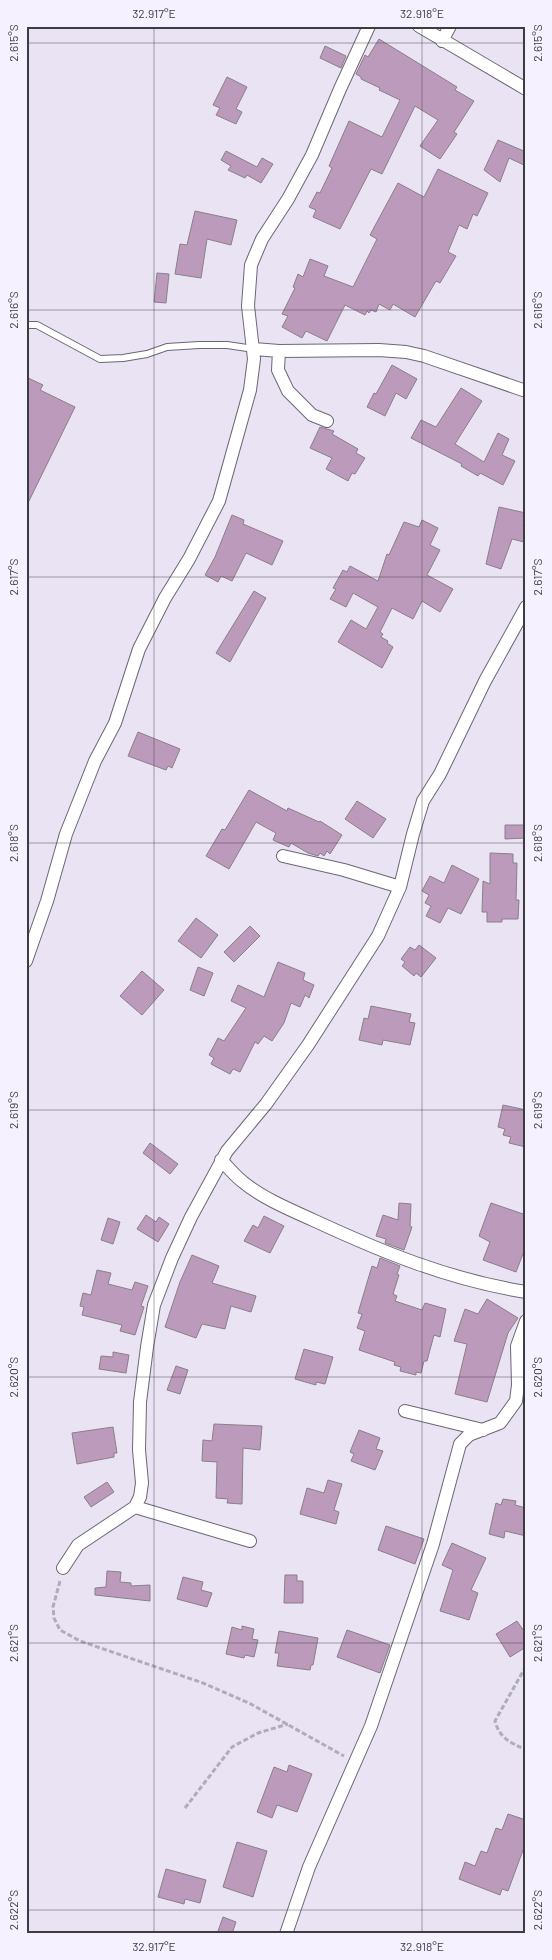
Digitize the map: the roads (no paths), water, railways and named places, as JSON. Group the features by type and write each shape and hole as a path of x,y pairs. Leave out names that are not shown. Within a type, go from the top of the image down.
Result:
{"street":[{"path":"26,961 47,901 66,834 95,761 115,723 139,648 165,598 189,560 219,501 250,390 254,349 248,306 251,265 262,240 288,199 312,155 369,26"},
{"path":"418,26 526,89"},
{"path":"442,41 450,26"},
{"path":"254,349 278,351 379,350 406,352 424,356 453,368 526,391"},
{"path":"278,351 278,370 288,391 312,415 327,421"},
{"path":"63,1568 78,1544 135,1507 140,1496 142,1484 139,1450 140,1402 154,1305 172,1258 191,1216 226,1151 266,1104 308,1045 378,936 400,887 423,801 440,774 485,681 526,607"},
{"path":"283,856 344,870 400,887"},
{"path":"221,1160 243,1183 273,1201 364,1244 445,1274 526,1292"},
{"path":"286,1934 309,1868 371,1726 433,1544 460,1444 469,1435 500,1423 516,1401 518,1385 517,1346 526,1321"},
{"path":"405,1411 484,1430"},
{"path":"135,1507 250,1541"}],"lane":[{"path":"26,325 38,324 100,359 123,358 167,348 200,344 254,349"}]}
